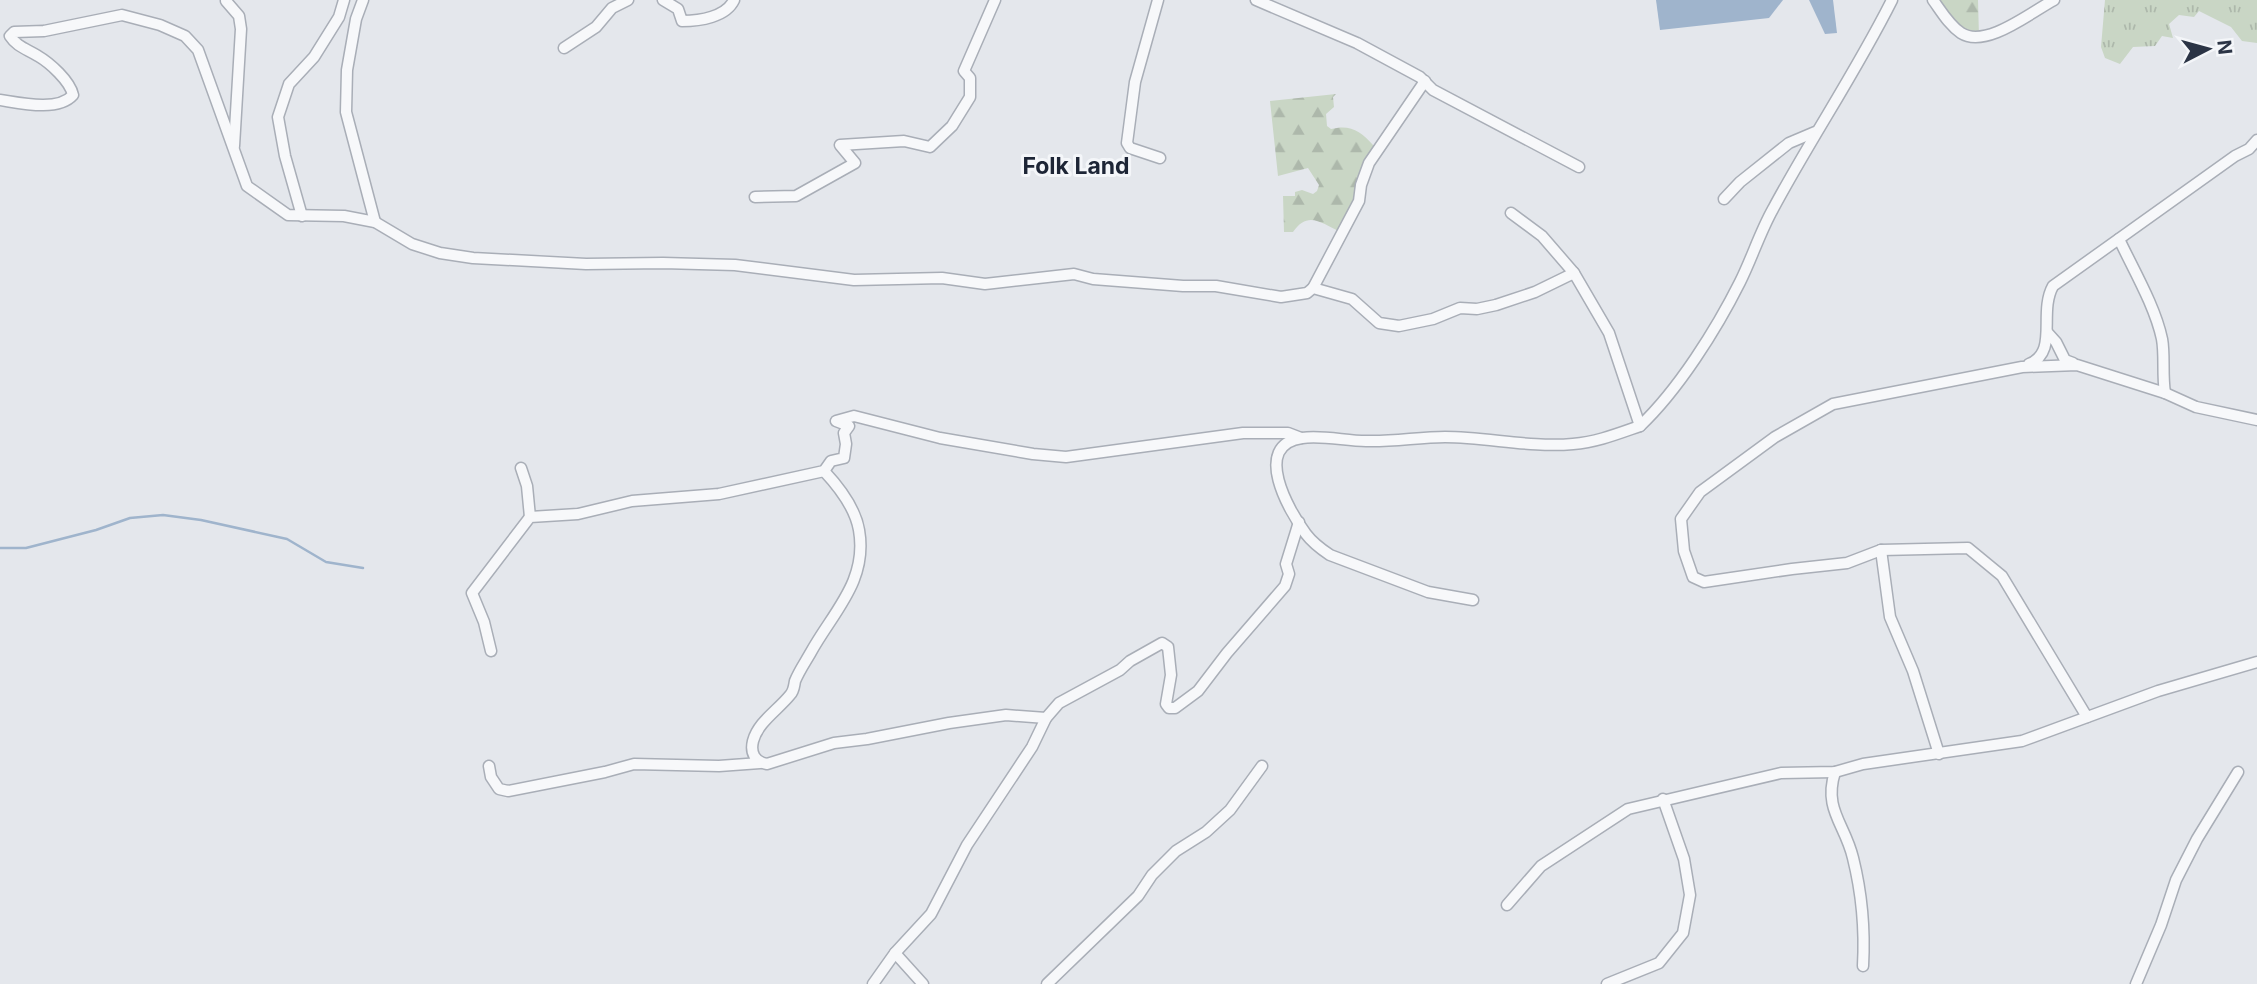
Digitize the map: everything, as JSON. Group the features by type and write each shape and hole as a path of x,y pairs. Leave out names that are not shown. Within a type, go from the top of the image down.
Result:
{"street":[{"path":"302,216 285,156 278,117 289,85 314,57 339,17 344,0"},
{"path":"363,0 356,19 347,69 345,112 375,222"},
{"path":"564,48 596,27 612,8 628,0"},
{"path":"663,0 678,9 682,21 721,14 730,8 734,0"},
{"path":"755,197 796,196 855,163 840,145 904,141 930,147 951,126 970,97 970,78 964,71 995,0"},
{"path":"1158,0 1135,82 1127,143 1130,148 1160,158"},
{"path":"1256,0 1357,43 1425,81 1433,90 1579,167"},
{"path":"530,517 578,514 632,502 719,494 824,471 831,461 844,458 844,433 849,426 836,421 854,416 940,438 1032,454 1066,457 1243,433 1288,433 1301,438 1404,442 1443,437 1570,445 1598,441 1640,426 1658,407 1720,318 1771,212 1815,132 1865,54 1892,0"},
{"path":"1933,0 1951,24 1960,33 1971,38 1988,36 2054,0"},
{"path":"226,1 239,16 241,29 237,55 233,153"},
{"path":"0,100 49,104 67,100 73,94 67,83 40,57 13,41 10,36 14,32 44,31 122,15 160,25 185,36 198,50 247,186 282,212 302,216 344,216 375,222 412,244 440,253 473,258 586,264 735,265 854,280 942,278 985,284 1074,274 1093,279 1216,286 1281,297 1307,293 1313,288 1359,201 1361,185 1369,163 1425,81"},
{"path":"1724,199 1740,182 1789,143 1815,132"},
{"path":"2022,367 2036,361 2045,348 2046,303 2053,286 2253,149 2257,140"},
{"path":"1511,213 1542,236 1574,272 1609,333 1640,426"},
{"path":"2119,239 2156,319 2162,341 2165,393"},
{"path":"1313,288 1352,299 1379,323 1399,326 1433,319 1460,308 1496,306 1535,292 1574,272"},
{"path":"2047,332 2056,342 2065,360 2165,393 2196,407 2228,416 2257,420"},
{"path":"2077,365 2022,367 1833,404 1775,437 1737,464 1700,492 1681,519 1683,543 1693,578 1704,583 1847,563 1881,550 1968,548 1993,567 2012,590 2087,718"},
{"path":"1301,438 1284,446 1277,456 1275,474 1306,534 1329,555 1428,592 1473,600"},
{"path":"491,651 484,622 472,593 530,517 527,486 520,468"},
{"path":"760,763 754,758 753,739 760,727 792,693 796,679 813,648 850,594 858,567 859,529 852,509 824,471"},
{"path":"873,984 895,953 931,914 967,845 1032,747 1046,718 1059,703 1120,670 1130,661 1162,643 1168,647 1171,675 1167,706 1175,708 1198,691 1286,586 1289,579 1286,564 1299,522"},
{"path":"1881,550 1890,617 1913,671 1939,754"},
{"path":"1507,905 1541,866 1581,837 1628,809 1782,773 1835,772 1863,764 2022,741 2158,691 2257,662"},
{"path":"489,766 491,777 499,789 508,791 634,764 719,766 778,762 834,743 949,723 1006,715 1046,718"},
{"path":"1047,984 1125,910 1152,875 1176,852 1206,832 1230,810 1262,766"},
{"path":"1835,772 1830,798 1854,859 1864,936 1863,966"},
{"path":"2136,984 2161,925 2176,880 2197,839 2238,772"},
{"path":"1607,984 1658,963 1683,933 1690,895 1684,859 1663,799"},
{"path":"895,953 923,984"}],"green space":[{"path":"1933,0 1978,0 1979,37 1971,38"},
{"path":"2105,0 2257,0 2257,43 2242,41 2231,27 2199,11 2194,17 2179,15 2169,24 2173,38 2162,36 2155,46 2133,47 2120,64 2105,58 2101,47"},
{"path":"1336,94 1333,97 1334,107 1326,114 1327,126 1331,129 1344,127 1355,130 1373,145 1383,145 1341,232 1321,222 1310,220 1304,221 1293,232 1284,232 1283,196 1295,196 1295,192 1302,190 1313,194 1319,185 1308,168 1278,176 1270,101"}],"water":[{"path":"1656,0 1783,0 1769,18 1660,30"},
{"path":"1809,0 1833,0 1837,33 1825,34"}],"waterway":[{"path":"0,548 26,548 96,530 130,518 163,515 201,520 287,539 326,562 363,568"}],"district":[{"name":"Folk Land","path":"1076,166"}]}
